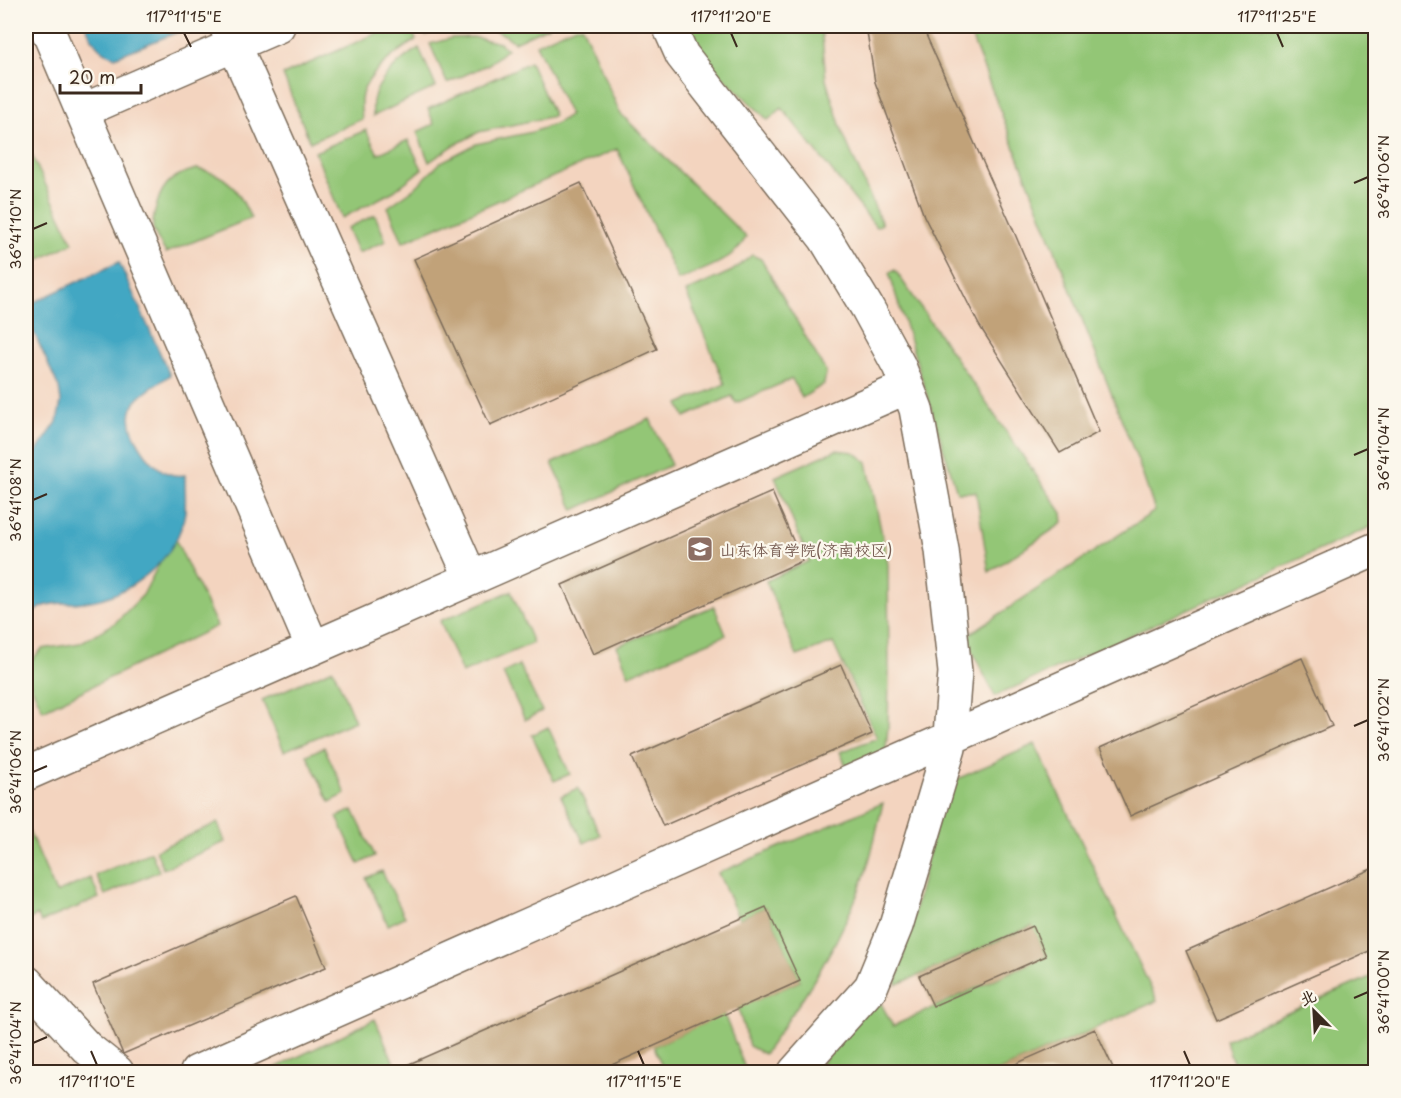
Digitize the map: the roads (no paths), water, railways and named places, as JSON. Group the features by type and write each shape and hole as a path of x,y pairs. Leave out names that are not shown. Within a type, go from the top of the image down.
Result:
{"street":[{"path":"46,26 313,648"},
{"path":"82,111 231,35 278,26"},
{"path":"669,26 682,55 825,238 899,366 916,409 942,550 955,672 949,748 896,926 872,987 795,1072"},
{"path":"231,35 471,578"},
{"path":"26,774 907,387"},
{"path":"197,1072 1376,549"},
{"path":"26,982 87,1048 117,1072"}],"water":[{"path":"86,26 193,26 115,57 104,52 97,45"},
{"path":"119,262 170,375 135,403 130,416 131,425 139,445 152,462 169,474 185,475 185,512 181,529 162,560 134,584 101,599 46,605 26,620 26,459 34,455 57,422 61,402 59,388 26,315 26,306"}],"place":[{"name":"山东体育学院(济南校区)","path":"700,549"}]}
